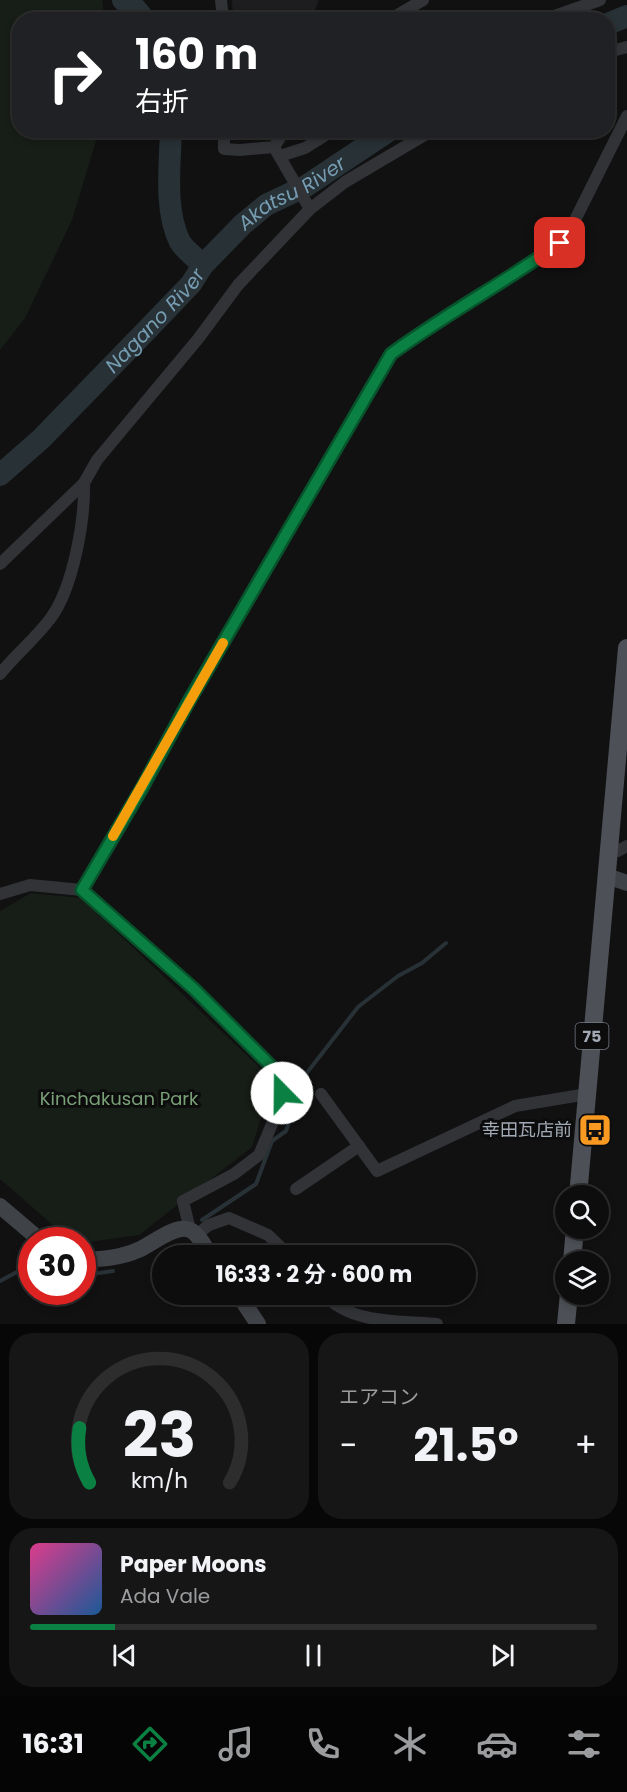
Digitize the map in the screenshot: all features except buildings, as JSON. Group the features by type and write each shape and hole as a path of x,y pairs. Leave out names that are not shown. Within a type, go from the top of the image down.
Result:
{"main road":[{"name":"75","path":"579,1185 607,876 618,848 627,651"},
{"path":"566,1324 568,1305"}],"street":[{"path":"403,12 423,0"},
{"path":"566,12 600,0"},
{"path":"82,890 391,354 419,333 560,243 575,220 627,116"},
{"path":"224,138 224,149 277,151 305,148 321,138"},
{"path":"282,138 277,151 309,206"},
{"path":"0,564 84,483 97,460 198,339 238,285 309,206 367,168 419,138"},
{"path":"0,674 49,620 62,602 76,549 85,500 84,483"},
{"path":"607,876 627,883"},
{"path":"0,894 30,885 82,890 194,989 281,1078 282,1093 277,1112 259,1155 234,1174 183,1201 193,1232 203,1245"},
{"path":"321,1094 377,1171 515,1106 587,1094"},
{"path":"296,1189 359,1146"},
{"path":"0,1206 25,1227"},
{"path":"96,1259 135,1252 178,1229 193,1232 229,1218 268,1235 278,1245"},
{"path":"245,1305 258,1324"},
{"path":"337,1305 361,1318 437,1324"}],"shaded area":[{"path":"232,0 319,0 314,12 233,12"}],"green space":[{"path":"0,0 102,0 104,12 12,12 12,138 97,138 72,220 25,318 0,350"},
{"name":"Kinchakusan Park","path":"31,893 81,898 273,1080 252,1147 139,1235 96,1241 96,1227 55,1227 0,1179 0,911"}],"waterway":[{"name":"Nagano River","path":"123,0 138,12"},
{"name":"Akatsu River","path":"615,21 627,16"},
{"name":"Nagano River","path":"171,138 169,187 175,230 180,242 203,265"},
{"name":"Nagano River","path":"0,475 41,439 144,333 191,284 203,265 243,224 266,205 306,186 378,138"},
{"path":"202,1220 256,1184 272,1141 286,1131 306,1074 358,1007 398,976 422,963 446,943"},
{"path":"0,1281 18,1271"},
{"path":"96,1273 113,1271"}],"slow traffic":[{"path":"113,836 223,643"}],"place":[{"name":"幸田瓦店前","path":"595,1130"}],"route":[{"path":"282,1093 281,1078 271,1066 194,989 82,890 391,354 419,333 560,243"}]}
